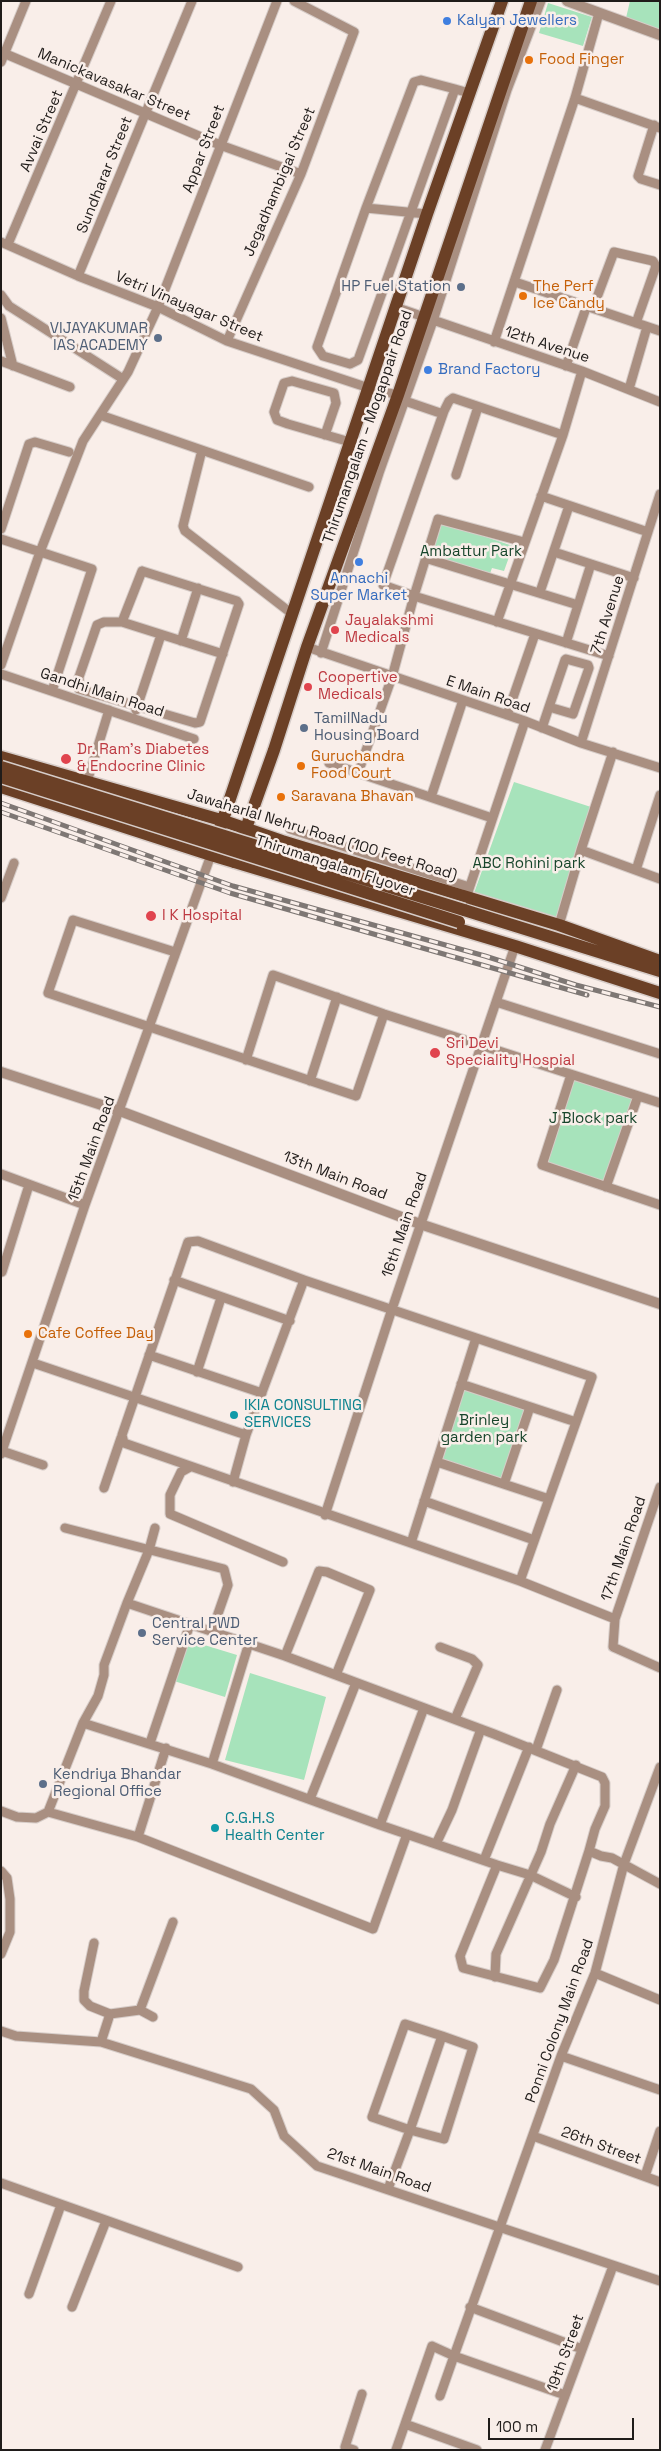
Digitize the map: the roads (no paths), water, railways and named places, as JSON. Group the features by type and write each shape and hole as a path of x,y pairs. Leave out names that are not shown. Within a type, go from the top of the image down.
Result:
{"main road":[{"name":"Thirumangalam – Mogappair Road","path":"211,855 221,820 395,307 502,1"},
{"name":"Thirumangalam – Mogappair Road","path":"234,862 274,750 307,647 401,398 429,318 531,1"},
{"name":"Jawaharlal Nehru Road (100 Feet Road)","path":"1,757 246,827 318,851 468,892 660,961"},
{"name":"Thirumangalam Flyover","path":"1,767 660,971"},
{"name":"Thirumangalam Flyover","path":"1,777 660,985"},
{"path":"1,787 211,855 515,946 660,993"},
{"path":"307,884 318,851"}],"street":[{"path":"2,56 26,1"},
{"name":"Avvai Street","path":"5,243 77,84 111,1"},
{"name":"Sundharar Street","path":"78,276 192,1"},
{"name":"Appar Street","path":"1,665 40,552 84,441 123,379 158,307 276,1"},
{"name":"Jegadhambigai Street","path":"227,340 301,174 354,32 294,1"},
{"path":"447,263 507,90 541,1"},
{"path":"567,1 660,35"},
{"path":"494,342 575,98 599,13"},
{"name":"Manickavasakar Street","path":"2,56 77,84 220,145 301,174"},
{"path":"350,364 323,356 317,347 366,208 414,82 421,80 469,93"},
{"path":"344,380 350,364 358,360 455,89"},
{"path":"575,98 657,126 638,176 660,185"},
{"path":"366,208 427,214"},
{"name":"Vetri Vinayagar Street","path":"5,243 78,276 158,307 227,340 401,398 443,414"},
{"path":"566,366 614,252 653,262 656,266 636,323"},
{"path":"514,282 660,331"},
{"path":"1,295 9,306 123,379"},
{"name":"12th Avenue","path":"395,307 582,371 629,388 660,402"},
{"path":"1,318 13,366"},
{"path":"629,388 647,327"},
{"path":"1,361 70,387"},
{"path":"302,383 307,368"},
{"path":"497,622 524,542 564,435 582,371"},
{"path":"325,435 336,398 329,390 292,381 284,383 274,412 277,420 325,435 350,442"},
{"path":"321,653 401,398"},
{"path":"564,435 453,398 450,400 443,414 383,585 609,656"},
{"path":"456,476 478,407"},
{"path":"100,416 309,487"},
{"path":"1,529 29,444 34,442 69,452"},
{"path":"202,450 183,526 185,530 291,614"},
{"name":"7th Avenue","path":"581,743 660,494"},
{"path":"541,496 648,532"},
{"path":"540,592 569,506"},
{"path":"358,773 392,677 425,558 438,519 524,542"},
{"path":"1,539 92,569 52,691"},
{"path":"554,552 634,578"},
{"path":"425,558 578,605"},
{"path":"566,643 591,564"},
{"path":"122,622 142,572 237,601 239,604 223,654 200,722 195,723 79,689 78,686 97,626 104,622 122,622 223,654"},
{"path":"181,641 198,588"},
{"path":"507,715 535,634"},
{"path":"133,717 161,635"},
{"name":"E Main Road","path":"307,647 507,715 581,743 659,767"},
{"path":"542,728 549,707 566,658 588,665 587,676 573,714 549,707"},
{"name":"Gandhi Main Road","path":"1,674 194,739"},
{"path":"587,676 601,680"},
{"path":"431,797 463,700"},
{"path":"87,782 109,710"},
{"path":"290,829 468,892 524,721"},
{"path":"559,925 581,850 614,752"},
{"path":"329,763 492,818"},
{"path":"636,870 660,795"},
{"path":"581,850 660,878"},
{"name":"15th Main Road","path":"2,1453 85,1205 211,855"},
{"path":"1,898 14,863"},
{"path":"175,952 73,920 48,993 356,1096 384,1014"},
{"name":"16th Main Road","path":"325,1515 420,1224 515,946"},
{"path":"246,1060 273,975 384,1014 660,1103"},
{"path":"310,1081 337,997"},
{"path":"496,1002 660,1054"},
{"name":"13th Main Road","path":"1,1072 120,1111 420,1224 660,1304"},
{"path":"571,1075 542,1164 659,1203"},
{"path":"606,1186 638,1096"},
{"path":"1,1174 85,1205"},
{"path":"2,1272 29,1185"},
{"path":"104,1488 186,1245 194,1240 304,1280 592,1378 520,1581"},
{"path":"174,1280 290,1321"},
{"path":"233,1482 246,1435 304,1280"},
{"path":"197,1372 221,1298"},
{"path":"411,1543 476,1338"},
{"path":"149,1354 262,1393"},
{"path":"33,1363 246,1435"},
{"path":"461,1384 576,1422"},
{"path":"504,1484 530,1407"},
{"path":"121,1438 128,1445 325,1515 520,1581 615,1619"},
{"path":"2,1453 43,1465"},
{"path":"437,1462 549,1499"},
{"path":"190,1467 181,1472 170,1495 170,1514 283,1562"},
{"name":"17th Main Road","path":"660,1487 615,1619 613,1647 660,1668"},
{"path":"424,1501 534,1540"},
{"path":"65,1528 224,1569 228,1585 212,1631"},
{"path":"1,1811 17,1817 36,1818 48,1812 83,1723 98,1696 104,1675 104,1665 149,1550 155,1528"},
{"path":"285,1656 319,1571 326,1572 370,1590 336,1675"},
{"path":"127,1603 285,1656 576,1765 602,1777 605,1782 605,1806 594,1829 576,1897 554,1960 540,1988 463,1968 460,1956 497,1865"},
{"path":"150,1743 190,1624"},
{"path":"212,1764 249,1644"},
{"path":"440,1647 472,1659 478,1665 454,1719"},
{"path":"310,1799 356,1683"},
{"path":"484,1860 557,1690"},
{"path":"380,1824 424,1708"},
{"path":"83,1723 166,1748 407,1834 530,1875 576,1897"},
{"path":"436,1844 452,1810 477,1728"},
{"path":"138,1837 166,1748"},
{"path":"495,1977 496,1954 576,1765"},
{"name":"Ponni Colony Main Road","path":"440,2396 470,2307 501,2226 561,2056 595,1973 624,1864 660,1767"},
{"path":"48,1812 138,1837 373,1929 407,1834"},
{"path":"589,1851 624,1864 660,1884"},
{"path":"1,1871 7,1878 10,1898 10,1932 1,1954"},
{"path":"140,2010 173,1922"},
{"path":"94,1943 84,1991 84,2000 90,2006 110,2014 140,2010 153,2017"},
{"path":"595,1973 660,2000"},
{"path":"101,2042 110,2014"},
{"path":"405,2024 473,2047 444,2139 410,2130 372,2117 405,2024"},
{"name":"21st Main Road","path":"1,2031 16,2036 101,2042 251,2089 274,2110 284,2136 318,2166 660,2281"},
{"path":"388,2189 442,2036"},
{"path":"561,2056 660,2090"},
{"path":"645,2176 660,2131"},
{"name":"26th Street","path":"533,2136 660,2182"},
{"path":"1,2183 238,2267"},
{"path":"29,2294 61,2204"},
{"path":"72,2307 106,2221"},
{"name":"19th Street","path":"545,2450 613,2266"},
{"path":"470,2307 582,2349"},
{"path":"396,2450 432,2346 454,2356 565,2394"},
{"path":"354,2450 345,2447 362,2394"},
{"path":"405,2424 477,2450"}],"railway":[{"path":"1,803 233,886 485,956 576,985 660,1007"},
{"path":"1,812 230,893 587,995"}],"place":[{"name":"Kalyan Jewellers","path":"447,21"},
{"name":"Food Finger","path":"529,60"},
{"name":"HP Fuel Station","path":"461,287"},
{"name":"The Perf Ice Candy","path":"523,296"},
{"name":"VIJAYAKUMAR IAS ACADEMY","path":"158,338"},
{"name":"Brand Factory","path":"428,370"},
{"name":"Annachi Super Market","path":"359,562"},
{"name":"Jayalakshmi Medicals","path":"335,630"},
{"name":"Coopertive Medicals","path":"308,687"},
{"name":"TamilNadu Housing Board","path":"304,728"},
{"name":"Dr. Ram's Diabetes & Endocrine Clinic","path":"66,759"},
{"name":"Guruchandra Food Court","path":"301,766"},
{"name":"Saravana Bhavan","path":"281,797"},
{"name":"I K Hospital","path":"151,916"},
{"name":"Sri Devi Speciality Hospial","path":"435,1053"},
{"name":"Cafe Coffee Day","path":"28,1334"},
{"name":"IKIA CONSULTING SERVICES","path":"234,1415"},
{"name":"Central PWD Service Center","path":"142,1633"},
{"name":"Kendriya Bhandar Regional Office","path":"43,1784"},
{"name":"C.G.H.S Health Center","path":"215,1828"}],"park label":[{"name":"Ambattur Park","path":"471,552"},
{"name":"ABC Rohini park","path":"529,864"},
{"name":"J Block park","path":"593,1119"},
{"name":"Brinley garden park","path":"484,1430"}]}
